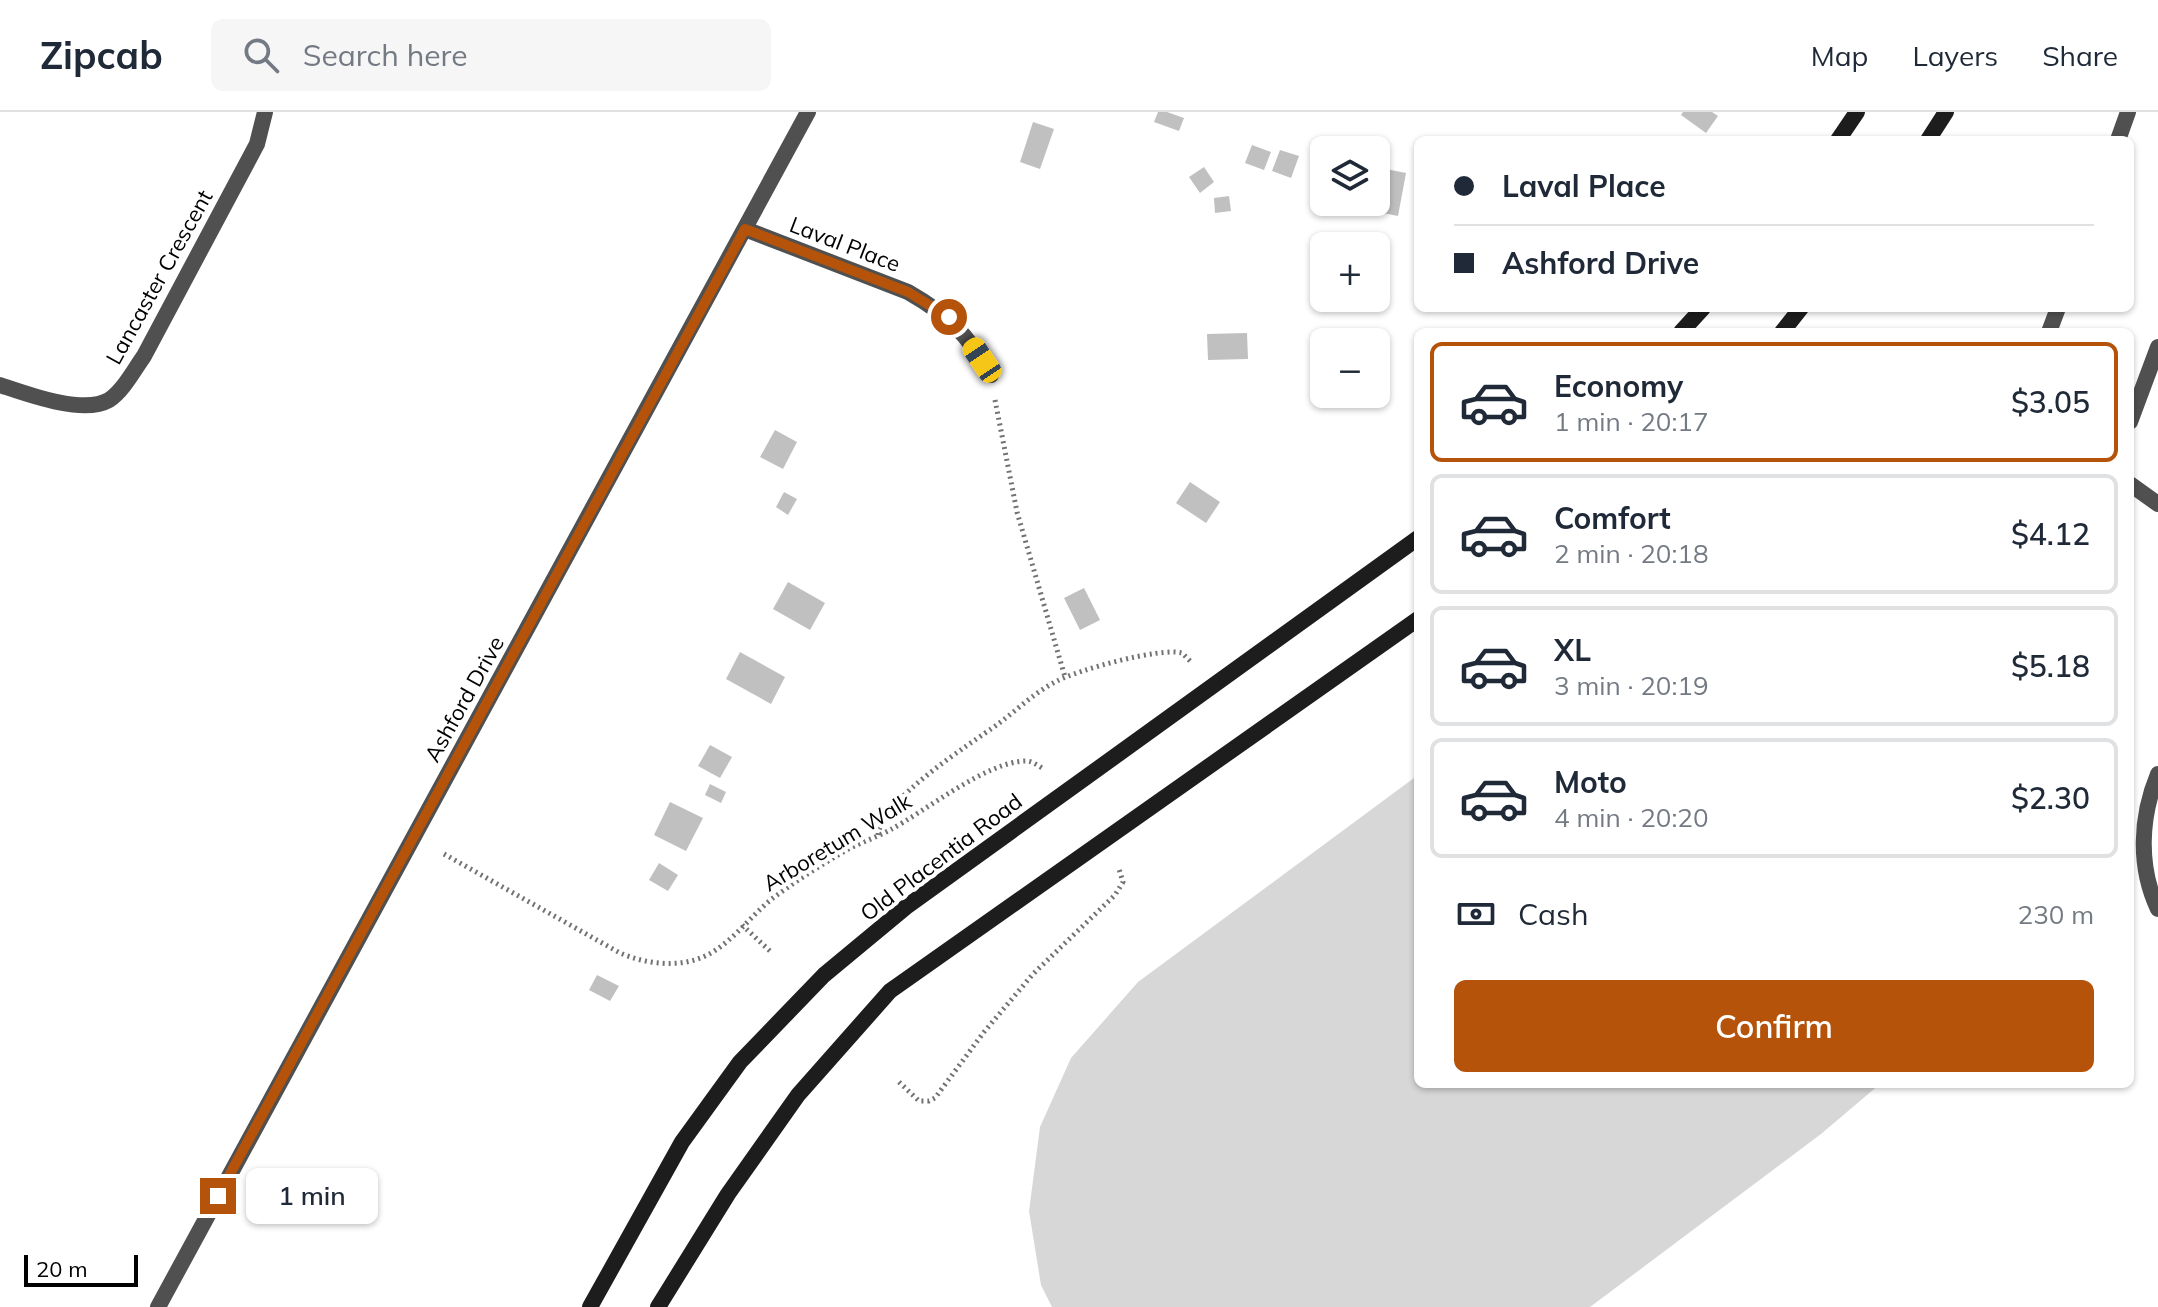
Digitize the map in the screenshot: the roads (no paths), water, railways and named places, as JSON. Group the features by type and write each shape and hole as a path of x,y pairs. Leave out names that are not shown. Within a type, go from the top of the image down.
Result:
{"main road":[{"path":"1841,136 1857,112"},
{"path":"1931,136 1946,112"},
{"path":"1685,328 1699,312"},
{"path":"1785,328 1798,312"},
{"name":"Old Placentia Road","path":"590,1307 682,1142 740,1062 824,975 906,907 1414,541"},
{"path":"658,1307 728,1194 798,1095 890,991 1414,622"}],"street":[{"name":"Lancaster Crescent","path":"0,385 48,400 77,405 108,401 144,356 257,144 265,112"},
{"name":"Ashford Drive","path":"158,1307 808,112"},
{"path":"2119,136 2128,112"},
{"name":"Laval Place","path":"745,229 918,297 949,317 991,375"},
{"path":"2134,411 2158,347"},
{"path":"2134,487 2158,504"},
{"path":"2158,774 2149,797 2143,862 2158,909"}]}
